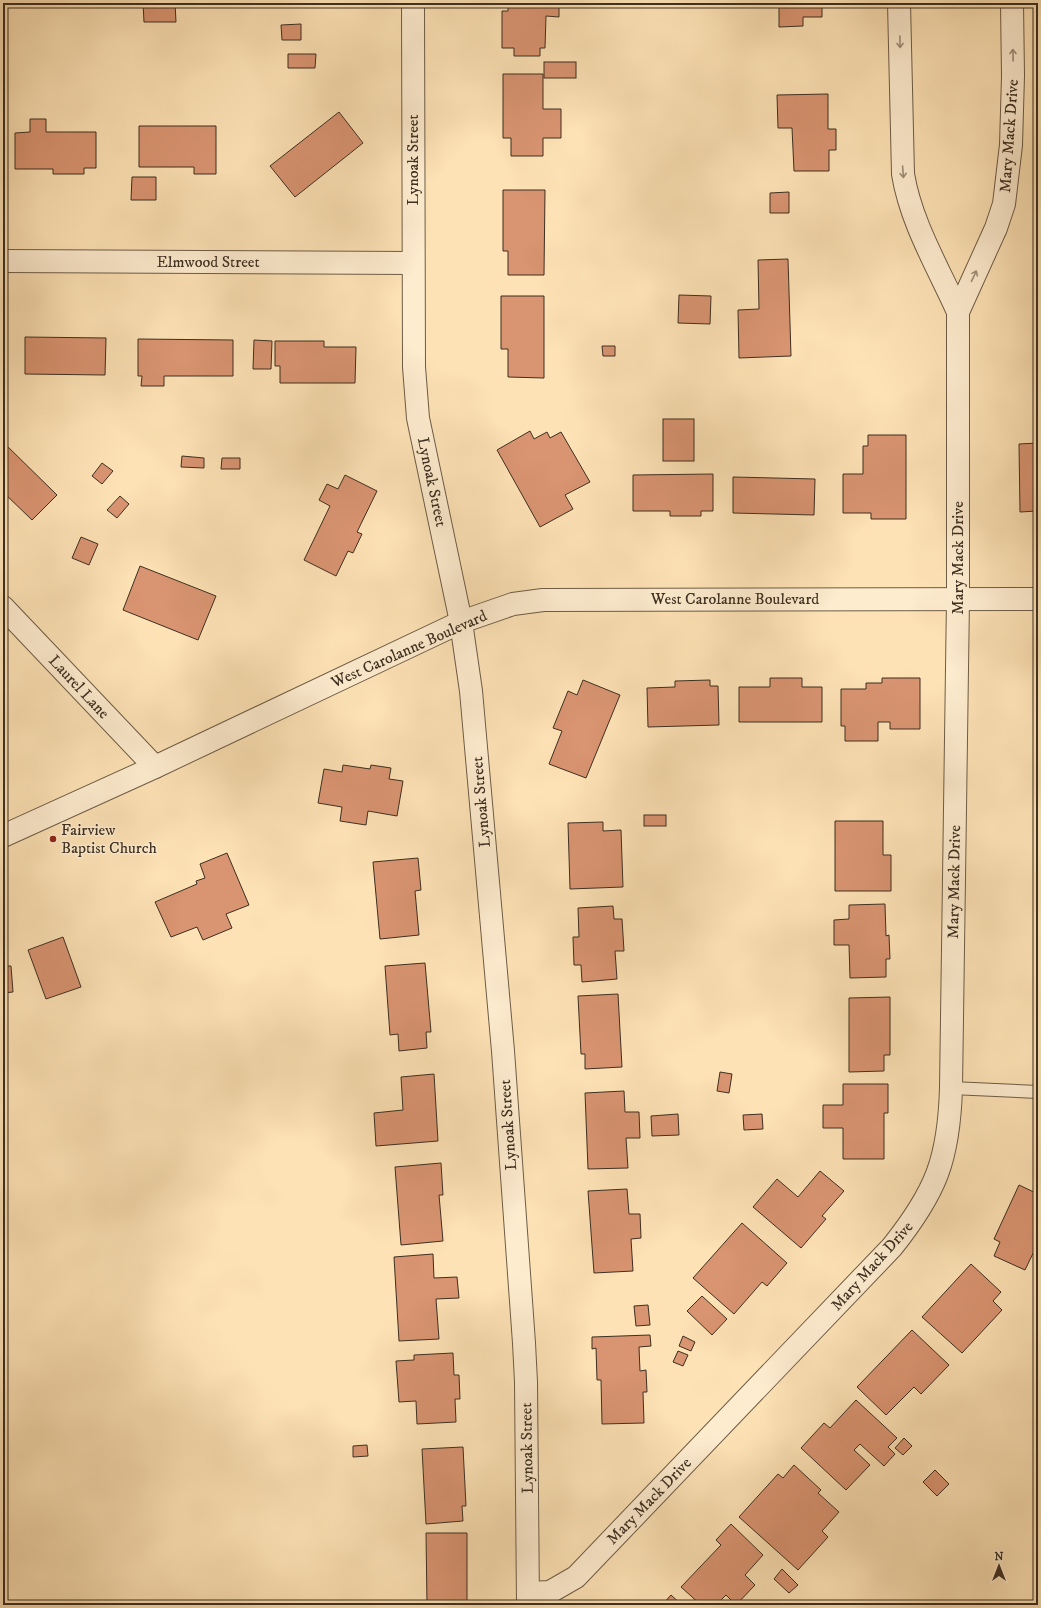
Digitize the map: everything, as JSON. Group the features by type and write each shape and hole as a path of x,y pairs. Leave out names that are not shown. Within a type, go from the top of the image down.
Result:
{"street":[{"name":"Lynoak Street","path":"413,3 414,367 418,418 461,622 472,699 503,1051 526,1382 528,1599"},
{"path":"899,3 903,174 906,195 913,218 958,312"},
{"name":"Mary Mack Drive","path":"528,1599 550,1592 576,1577 892,1247 924,1204 940,1167 947,1146 950,1126 952,1088 958,599 958,312 996,228 1004,204 1011,145 1013,76 1012,3"},
{"name":"Elmwood Street","path":"3,261 413,263"},
{"name":"West Carolanne Boulevard","path":"3,836 155,767 461,622 513,604 543,600 1038,599"},
{"name":"Laurel Lane","path":"3,606 155,767"}],"lane":[{"path":"952,1088 1038,1092"}],"building":[{"path":"143,3 175,3 176,22 144,22"},
{"path":"508,3 559,3 559,17 546,16 545,48 540,48 540,56 514,56 514,48 502,48 502,11 508,11"},
{"path":"779,3 822,3 822,17 803,17 803,26 779,27"},
{"path":"301,24 301,40 282,40 281,25"},
{"path":"288,54 316,54 315,68 288,68"},
{"path":"544,62 576,62 576,78 544,78"},
{"path":"503,74 543,74 543,109 561,109 561,138 543,138 543,156 511,156 511,138 503,138"},
{"path":"828,94 828,129 836,129 836,150 829,150 829,171 794,171 792,128 778,128 777,95"},
{"path":"339,112 363,143 295,197 270,166"},
{"path":"30,119 46,119 46,132 96,132 96,168 84,168 84,174 53,174 53,169 15,169 15,133 30,132"},
{"path":"139,126 216,126 216,174 194,174 194,167 139,167"},
{"path":"132,177 156,177 156,200 131,200"},
{"path":"503,190 545,190 544,275 508,275 508,251 503,251"},
{"path":"789,192 789,213 770,213 770,193"},
{"path":"788,259 791,356 739,358 738,310 759,309 758,260"},
{"path":"679,295 711,296 710,324 678,323"},
{"path":"501,296 544,296 544,378 508,377 508,349 501,349"},
{"path":"25,337 106,338 105,375 25,374"},
{"path":"138,339 233,340 233,376 164,376 164,386 141,386 142,376 138,376"},
{"path":"254,340 272,341 271,369 253,369"},
{"path":"275,341 324,341 324,347 356,347 355,383 280,383 280,366 275,366"},
{"path":"602,346 615,346 615,356 603,356"},
{"path":"663,419 694,419 694,461 663,461"},
{"path":"530,431 534,439 547,432 550,438 561,432 590,482 565,495 573,509 540,527 497,450"},
{"path":"868,435 906,435 906,519 871,519 871,513 843,513 843,474 863,474 863,446 868,446"},
{"path":"3,442 57,495 32,520 3,492"},
{"path":"1038,443 1038,511 1020,512 1019,444"},
{"path":"182,456 204,458 204,468 181,467"},
{"path":"222,458 240,458 240,469 221,469"},
{"path":"102,463 113,471 102,484 92,476"},
{"path":"713,474 713,511 701,511 701,516 670,516 670,511 633,511 633,475"},
{"path":"345,475 377,491 357,532 362,534 353,553 348,551 336,576 304,560 330,506 319,500 327,484 338,489"},
{"path":"733,477 815,479 814,515 733,513"},
{"path":"120,496 129,504 117,518 107,510"},
{"path":"81,537 98,544 89,565 72,558"},
{"path":"140,566 216,596 198,640 123,610"},
{"path":"770,678 802,678 802,687 822,687 822,722 739,722 739,687 770,687"},
{"path":"882,678 920,678 920,729 890,729 890,722 878,722 878,741 845,741 845,726 841,726 841,689 866,689 866,683 882,683"},
{"path":"583,680 620,695 586,778 549,764 562,731 553,728 568,691 577,695"},
{"path":"710,680 710,686 718,686 719,725 648,727 647,688 675,687 675,681"},
{"path":"343,765 370,769 371,765 391,768 389,779 403,781 397,816 368,811 366,825 340,821 342,807 318,803 324,769 342,772"},
{"path":"644,815 666,815 666,826 644,826"},
{"path":"835,821 883,821 883,855 891,855 891,891 835,891"},
{"path":"603,822 603,831 621,830 623,887 570,889 568,823"},
{"path":"227,853 249,905 226,914 232,928 203,940 197,927 171,937 155,902 197,884 196,881 205,878 200,864"},
{"path":"418,858 421,890 415,891 419,935 380,939 373,862"},
{"path":"885,904 886,936 889,935 890,959 886,959 886,977 850,978 849,945 834,945 834,920 849,919 849,905"},
{"path":"613,906 614,919 622,919 624,951 615,951 617,979 582,982 581,965 574,965 573,937 579,937 578,908"},
{"path":"63,937 81,987 46,999 28,950"},
{"path":"425,963 431,1032 426,1032 427,1048 399,1051 398,1034 390,1035 385,966"},
{"path":"3,966 11,966 13,992 3,993"},
{"path":"618,994 622,1067 585,1069 585,1054 581,1054 578,996"},
{"path":"890,997 890,1055 884,1055 884,1071 849,1072 849,998"},
{"path":"720,1072 732,1074 729,1093 717,1091"},
{"path":"434,1074 438,1141 376,1146 374,1113 403,1110 401,1077"},
{"path":"843,1084 888,1084 888,1113 884,1113 884,1159 843,1159 843,1128 823,1128 823,1105 843,1105"},
{"path":"624,1091 625,1112 639,1112 640,1138 626,1138 628,1168 588,1169 585,1093"},
{"path":"678,1114 679,1135 652,1136 651,1116"},
{"path":"762,1114 763,1129 744,1130 743,1115"},
{"path":"441,1163 443,1195 439,1195 443,1241 401,1245 395,1167"},
{"path":"820,1171 844,1191 822,1216 826,1219 801,1248 753,1207 777,1179 798,1197"},
{"path":"1019,1185 1038,1194 1038,1243 1025,1270 994,1256 1000,1242 994,1239"},
{"path":"627,1189 629,1214 640,1214 641,1238 631,1239 633,1271 594,1273 588,1191"},
{"path":"742,1223 787,1263 767,1286 762,1282 734,1314 693,1278"},
{"path":"433,1254 434,1278 457,1277 459,1298 436,1299 439,1339 399,1341 394,1257"},
{"path":"971,1264 1001,1292 993,1301 1002,1310 962,1353 922,1317"},
{"path":"702,1296 727,1319 712,1335 687,1311"},
{"path":"648,1305 650,1325 636,1326 634,1306"},
{"path":"912,1330 949,1365 921,1394 914,1387 886,1415 857,1387"},
{"path":"650,1335 651,1346 639,1347 640,1371 646,1370 647,1392 643,1392 644,1423 602,1424 601,1380 597,1380 596,1348 592,1349 592,1337"},
{"path":"683,1336 695,1342 691,1351 679,1346"},
{"path":"678,1351 688,1355 683,1366 673,1362"},
{"path":"453,1353 454,1375 459,1375 460,1399 455,1399 456,1422 417,1424 416,1401 399,1402 396,1361 414,1360 414,1355"},
{"path":"856,1400 897,1438 888,1447 895,1454 884,1466 860,1444 854,1450 870,1465 846,1490 801,1448 824,1423 830,1428"},
{"path":"904,1438 912,1446 903,1455 895,1448"},
{"path":"367,1445 368,1456 353,1457 353,1446"},
{"path":"463,1447 466,1506 462,1506 463,1521 426,1524 422,1449"},
{"path":"794,1465 821,1490 818,1493 839,1512 822,1531 828,1537 798,1570 739,1517 778,1474 783,1478"},
{"path":"935,1470 949,1484 937,1496 923,1482"},
{"path":"731,1524 763,1555 745,1575 755,1585 736,1605 726,1595 716,1605 701,1605 681,1587 721,1545 716,1540"},
{"path":"426,1533 467,1533 467,1605 427,1605"},
{"path":"782,1569 798,1585 789,1593 774,1579"},
{"path":"671,1595 682,1605 662,1605"}],"place":[{"name":"Fairview Baptist Church","path":"53,839"}]}
